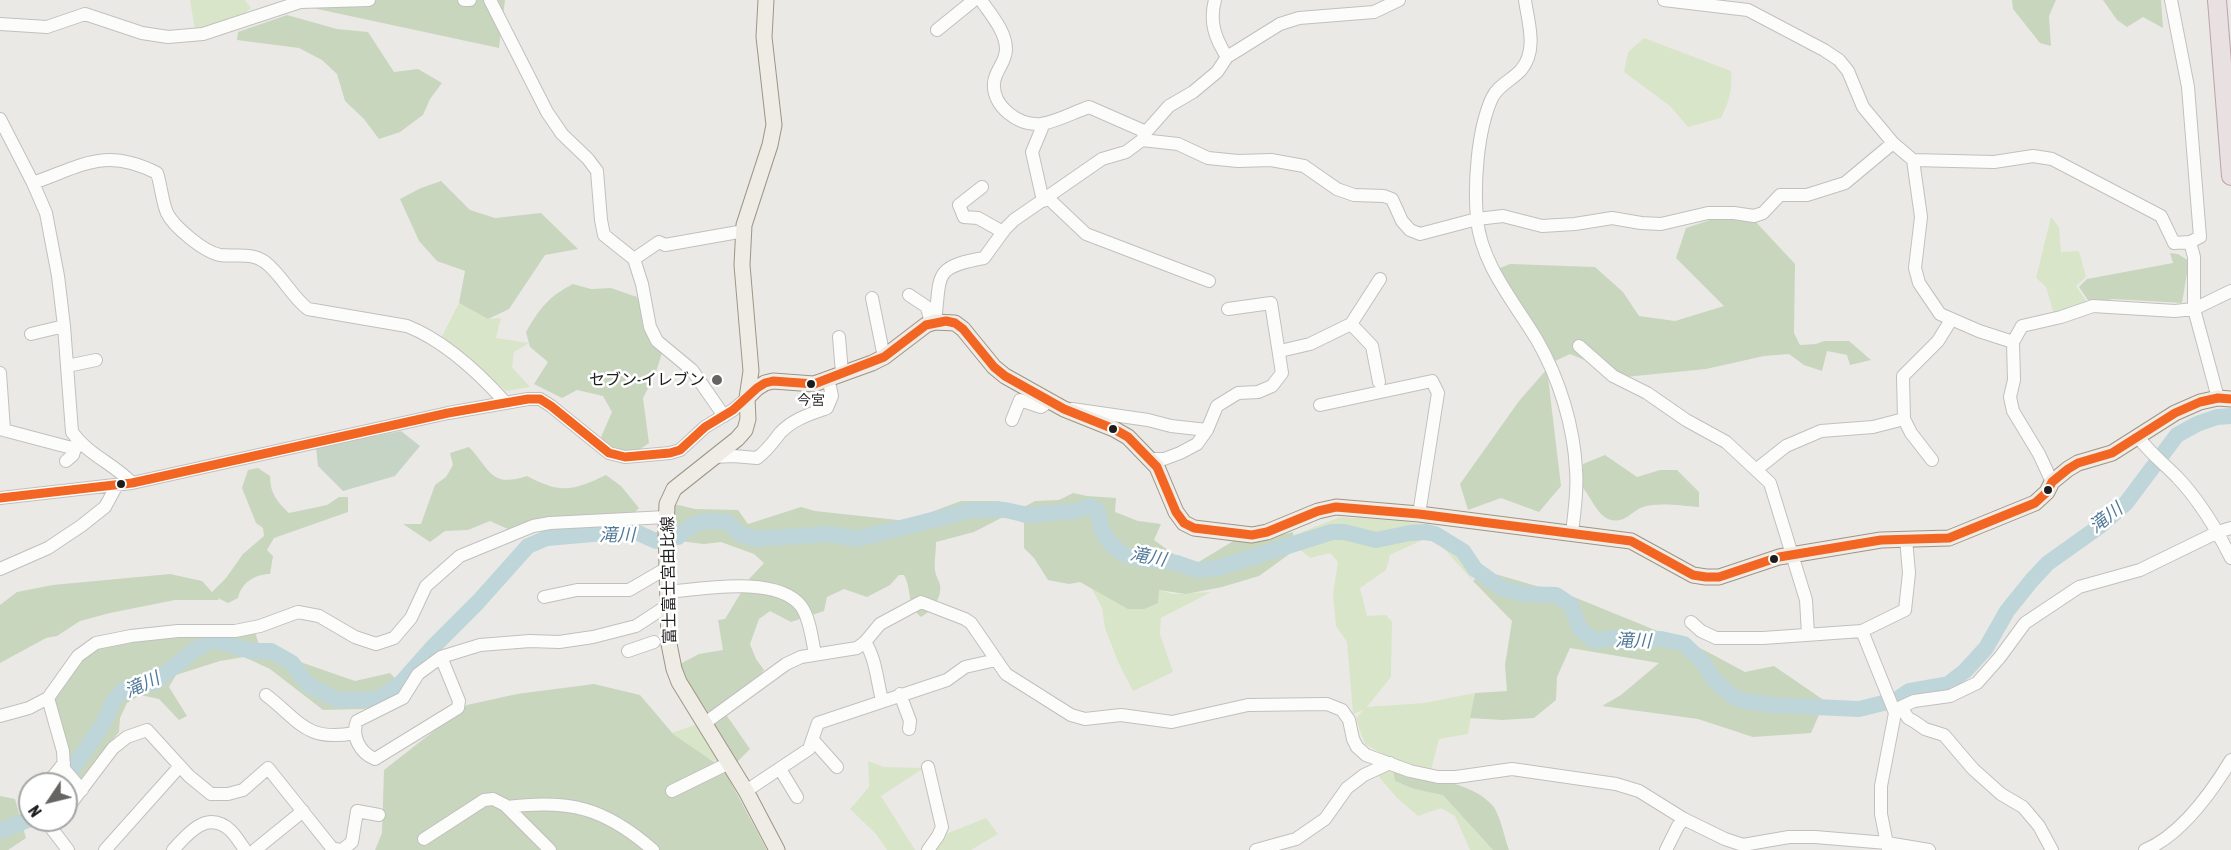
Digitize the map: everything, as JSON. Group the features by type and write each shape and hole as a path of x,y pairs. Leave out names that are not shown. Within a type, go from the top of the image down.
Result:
{"highway":[{"path":"2217,0 2231,176"}],"main road":[{"name":"富士富士宮由比線","path":"766,0 764,37 774,125 744,231 742,265 752,371 747,398 748,419 745,430 674,489 667,504 666,524 669,644 674,669 746,791 777,850"},
{"path":"747,398 765,383 773,381 806,385 835,376 884,357 933,323 955,323 963,329 994,367 1064,409 1128,437 1157,467 1176,512 1184,524 1194,528 1252,536 1336,507 1419,514 1631,541 1692,575 1706,577 1719,577 1779,556 1881,540 1941,540 2035,502 2047,492 2052,482 2068,469 2078,463 2112,453 2175,413 2200,402 2225,398"}],"street":[{"path":"0,24 47,27 85,14 142,33 168,38 203,34 300,2 369,0"},
{"path":"464,0 470,0"},
{"path":"490,0 561,134 588,159 597,171 604,235 634,260 642,284 650,327 657,341 692,370 724,416"},
{"path":"937,30 974,0"},
{"path":"981,0 1004,37 1006,48 1004,62 996,73 993,85 998,102 1004,111 1018,119 1042,124 1089,107 1144,136 1178,144 1208,158 1238,161 1271,160 1304,166 1337,189 1354,195 1384,196 1392,199 1402,221 1410,230 1420,234 1477,219 1503,216 1542,226 1612,218 1661,224 1708,213 1754,216 1763,213 1780,195 1807,195 1845,183 1893,143"},
{"path":"1215,0 1212,19 1217,40 1227,57"},
{"path":"933,323 941,276 946,269 962,262 984,258 1002,232 1014,220 1102,159 1126,152 1144,136 1168,106 1193,92 1217,72 1227,57 1280,24 1289,21 1299,18 1374,12 1399,0"},
{"path":"1525,0 1532,42 1529,57 1521,70 1494,95 1487,111 1478,151 1477,219 1483,244 1491,262 1538,342 1560,389 1572,439 1576,471 1572,534"},
{"path":"1665,0 1748,10 1824,50 1839,60 1848,70 1863,107 1893,143 1913,160 1994,162 2033,156 2052,159 2161,216 2174,243 2190,242 2200,237 2188,87 2171,0"},
{"path":"0,119 46,213 64,326 72,432 78,447"},
{"path":"1042,124 1032,152 1046,200 1086,234 1209,281"},
{"path":"33,183 101,159 117,159 140,164 157,173 167,212 177,227 203,247 219,255 252,256 264,262 295,299 308,309 407,326 422,332 443,345 491,386 505,402"},
{"path":"1913,160 1921,217 1915,268 1919,283 1940,314 2001,340 2013,342"},
{"path":"982,187 959,205 960,211 964,217 978,218 1002,232"},
{"path":"634,260 659,242 664,245 744,231"},
{"path":"2190,242 2194,256 2194,309 2225,398"},
{"path":"1280,351 1310,344 1351,324 1380,279"},
{"path":"2052,482 2039,454 2013,411 2010,397 2014,380 2013,342 2022,326 2061,317 2093,306 2194,309 2231,291"},
{"path":"909,295 927,307 933,323"},
{"path":"872,297 884,357"},
{"path":"1151,459 1164,459 1197,444 1207,430 1217,406 1238,393 1258,392 1272,386 1282,374 1271,303 1228,309"},
{"path":"1932,460 1911,433 1904,419 1903,376 1938,341 1951,320"},
{"path":"1351,324 1372,346 1379,382"},
{"path":"31,333 64,326"},
{"path":"714,457 758,458 767,451 782,431 798,419 827,408 832,396 839,337"},
{"path":"1579,346 1613,376 1647,393 1686,420 1726,442 1770,483 1806,600 1808,634"},
{"path":"67,366 96,360"},
{"path":"0,373 2,430 78,447 122,472 132,483"},
{"path":"1320,405 1432,381 1438,393 1419,514"},
{"path":"0,498 132,483 357,433 528,399 540,399 551,406 609,453 625,457 670,453 680,450 705,427 747,398"},
{"path":"1012,420 1020,400 1041,407 1050,401"},
{"path":"1064,409 1077,409 1207,430"},
{"path":"1757,470 1786,446 1821,431 1873,427 1904,419"},
{"path":"2139,437 2152,456 2178,478 2218,532 2231,558"},
{"path":"66,461 78,447"},
{"path":"0,569 48,548 81,526 105,507 117,485"},
{"path":"0,716 29,708 48,698 78,656 96,643 131,636 178,631 235,631 260,626 298,612 318,616 355,637 376,644 394,638 399,633 411,618 426,586 460,556 533,526 550,523 666,524"},
{"path":"1896,710 1914,701 1950,696 1977,683 2025,623 2079,587 2140,570 2218,532 2231,528"},
{"path":"1690,622 1701,631 1716,638 1763,638 1862,631 1905,610 1910,573 1906,539"},
{"path":"544,597 577,590 629,590 667,567"},
{"path":"441,657 459,701 458,708 375,759 370,757 360,746 355,733 354,728 357,721 403,698 418,674 441,657 480,645 530,641 559,642 593,637 636,626 668,599 727,586 778,591 802,606 808,621 815,654"},
{"path":"705,723 786,664 801,657 857,648 880,624 921,602 940,608 971,623 1006,674 1071,715 1085,719 1120,716 1172,722 1248,705 1327,704 1342,710 1349,720 1357,747 1365,755 1410,771 1438,777 1456,777 1512,769 1616,784 1639,791 1684,819 1743,845 1789,837 1929,850"},
{"path":"1862,631 1886,693 1896,710 1925,729 1944,735 1973,769 2001,794 2023,807 2039,826 2052,850"},
{"path":"628,651 654,642"},
{"path":"865,642 873,654 882,700"},
{"path":"746,791 809,749 818,723 947,680 964,668 996,660"},
{"path":"900,694 910,721 909,729"},
{"path":"266,695 301,726 313,732 335,737 355,733"},
{"path":"48,698 63,751 64,766 79,787 113,748 127,737 147,730 189,776 211,794 228,795 243,790 268,768 336,850 352,842 357,811 379,815"},
{"path":"1887,846 1881,814 1881,786 1896,710"},
{"path":"813,740 837,767"},
{"path":"2145,850 2153,847 2189,818 2231,760"},
{"path":"672,791 729,763"},
{"path":"1256,850 1296,839 1325,819 1347,788 1364,775 1390,763"},
{"path":"58,772 64,766"},
{"path":"105,850 180,766"},
{"path":"928,767 942,827 939,836 928,850"},
{"path":"780,769 797,797"},
{"path":"424,839 484,800 493,799 507,807 550,850"},
{"path":"507,807 539,803 564,804 589,809 634,834 653,850"},
{"path":"255,850 303,811"},
{"path":"1666,850 1684,819"},
{"path":"173,850 189,832 201,824 216,822 231,830 245,850"},
{"path":"54,832 68,850"}],"green space":[{"path":"190,0 245,0 251,8 236,21 195,30"},
{"path":"293,0 505,0 499,48 294,4"},
{"path":"2012,0 2056,0 2049,16 2051,46 2040,43 2013,9"},
{"path":"2103,0 2161,0 2163,28 2143,17 2127,27 2117,20"},
{"path":"287,15 337,29 368,32 394,72 418,69 442,83 430,99 423,115 400,132 379,139 364,119 345,101 337,74 322,60 299,48 237,40 238,32"},
{"path":"1644,38 1731,71 1730,95 1721,118 1688,127 1670,106 1624,72 1628,52"},
{"path":"441,181 470,210 495,218 541,213 578,249 545,255 509,309 488,319 459,303 465,271 437,261 419,241 400,199"},
{"path":"2051,217 2059,227 2061,252 2079,251 2086,277 2076,286 2089,305 2055,318 2046,287 2036,278"},
{"path":"1713,219 1755,221 1795,264 1794,333 1800,345 1824,341 1849,341 1871,360 1850,365 1847,355 1827,351 1822,371 1804,365 1789,354 1764,356 1706,369 1625,377 1570,354 1551,363 1495,270 1510,264 1595,267 1623,292 1639,316 1675,321 1724,306 1676,258 1686,228"},
{"path":"2170,253 2178,254 2189,261 2182,303 2113,299 2090,303 2079,287 2087,279 2173,263"},
{"path":"573,284 591,289 611,288 637,297 653,334 663,350 655,375 643,398 649,443 632,455 611,449 601,437 612,412 603,396 577,390 562,398 534,384 548,362 530,347 526,332 545,304"},
{"path":"459,303 488,319 501,318 496,338 529,343 514,352 512,367 530,387 506,391 442,336"},
{"path":"1547,369 1561,486 1539,512 1501,498 1468,510 1460,484 1519,401"},
{"path":"401,431 420,446 395,476 343,491 318,466 316,447"},
{"path":"469,447 492,475 505,480 527,476 549,486 566,488 575,487 606,475 621,486 639,508 634,513 512,531 490,521 468,530 445,531 430,542 403,524 421,524 435,485 446,477 453,465 450,453"},
{"path":"1605,455 1637,477 1660,470 1677,470 1699,492 1699,507 1656,505 1640,508 1623,519 1609,519 1599,511 1583,488 1583,464"},
{"path":"258,468 270,476 275,497 289,513 327,505 339,497 348,497 348,512 274,538 267,550 273,556 270,574 250,580 242,588 238,598 228,603 218,598 219,600 175,600 110,613 80,621 57,636 46,638 0,663 0,605 17,592 53,585 170,574 202,581 212,592 226,578 243,554 264,536 263,528 256,523 242,488 248,470"},
{"path":"1073,493 1116,498 1115,512 1138,521 1161,524 1154,540 1179,558 1197,563 1235,540 1253,541 1293,532 1295,550 1259,576 1222,587 1186,594 1159,590 1158,603 1144,609 1128,609 1080,582 1069,584 1048,580 1034,558 1024,548 1024,523 1005,516 974,532 936,542 935,573 940,585 939,595 932,608 921,617 913,607 904,575 899,575 890,585 867,597 844,589 827,597 824,611 791,622 770,611 759,619 750,644 756,659 764,670 751,684 709,714 691,688 680,664 699,654 723,650 718,620 725,619 750,578 764,563 754,554 721,542 704,544 679,541 673,520 674,504 695,509 738,510 748,524 801,507 815,511 907,521 961,501 999,501 1024,507 1035,501 1059,500"},
{"path":"1340,517 1416,523 1443,529 1450,534 1457,545 1473,581 1437,541 1422,540 1390,555 1386,570 1360,588 1367,616 1386,615 1392,622 1391,677 1367,707 1424,703 1475,693 1468,734 1439,739 1431,770 1388,757 1365,744 1356,719 1363,710 1353,714 1347,642 1336,626 1333,594 1338,562 1330,553 1310,558 1294,545 1294,535"},
{"path":"1485,571 1574,597 1704,650 1745,672 1774,666 1825,701 1811,733 1753,737 1698,719 1602,706 1621,695 1659,663 1570,648 1557,677 1556,700 1534,718 1502,720 1470,718 1475,693 1507,691 1505,665 1512,621 1473,581"},
{"path":"1092,589 1105,593 1158,590 1173,594 1211,592 1161,618 1160,634 1173,672 1133,691 1119,664 1105,628 1102,608"},
{"path":"255,632 260,648 355,681 390,673 402,685 400,695 380,705 364,709 323,710 270,669 244,657 220,661 176,675 169,687 187,716 179,720 159,699 140,695 127,703 120,718 119,732 79,781 78,772 74,772 68,763 52,696 96,643"},
{"path":"594,684 640,695 674,735 723,768 767,850 375,850 382,833 384,770 467,705 517,694"},
{"path":"725,713 750,749 735,764 710,723"},
{"path":"697,724 723,766 677,740 672,733"},
{"path":"868,761 884,767 924,768 881,796 915,850 887,850 876,834 850,809 869,787"},
{"path":"1385,769 1393,771 1395,781 1414,789 1443,794 1493,850 1470,850 1455,816 1441,808 1418,816 1397,798 1378,776"},
{"path":"1393,771 1460,786 1484,797 1496,810 1509,850 1493,850 1443,795 1414,789 1395,781"},
{"path":"0,796 15,799 18,810 18,832 24,832 26,838 8,850 0,850"},
{"path":"986,818 998,834 971,850 922,850 946,834"}],"waterway":[{"name":"滝川","path":"70,772 103,724 114,700 123,690 154,683 192,652 212,640 251,651 271,651 292,663 308,685 338,700 378,699 400,684 528,546 547,538 616,532 638,533 656,541 678,537 691,526 705,521 727,522 740,534 756,539 829,534 857,539 972,510 1005,510 1028,515 1076,511 1090,506 1097,510 1102,531 1112,545 1123,554 1136,558 1177,563 1197,570 1218,568 1332,532 1344,532 1376,540 1410,533 1435,534 1463,551 1475,569 1501,588 1524,594 1556,595 1571,605 1580,629 1595,641 1612,638 1661,639 1684,644 1702,661 1714,680 1732,696 1744,701 1771,705 1859,709 1896,700 1909,691 1948,684 1965,671 1986,648 2007,611 2032,580 2048,563 2100,526 2126,503 2177,435 2197,424 2217,417 2231,416"},
{"name":"滝川","path":"0,831 18,824"}],"transit line":[{"path":"0,498 132,483 448,413 528,399 540,399 551,406 609,453 625,457 670,453 680,450 705,427 733,410 765,383 773,381 814,384 884,357 926,325 946,321 955,323 963,329 994,367 1005,376 1064,409 1128,437 1157,467 1176,512 1184,523 1194,528 1252,535 1267,532 1318,511 1336,507 1419,514 1631,541 1693,575 1719,577 1779,557 1881,540 1949,538 2035,503 2047,492 2052,482 2068,469 2078,463 2112,453 2175,413 2200,402 2218,398 2231,399"}],"place":[{"name":"セブン-イレブン","path":"717,380"},
{"name":"今宮","path":"811,384"}]}
